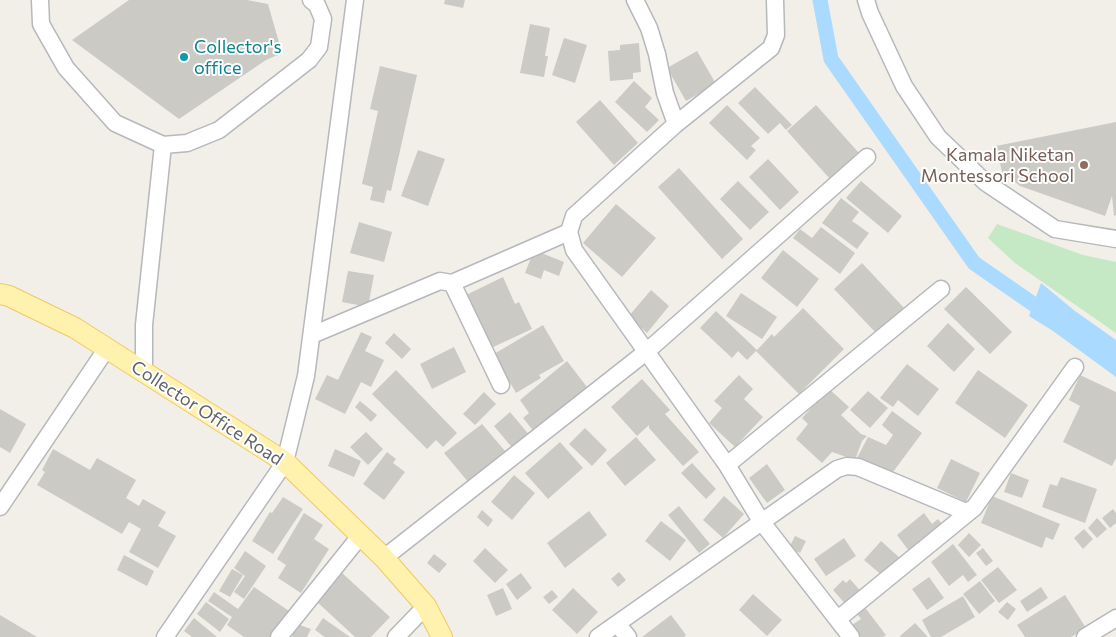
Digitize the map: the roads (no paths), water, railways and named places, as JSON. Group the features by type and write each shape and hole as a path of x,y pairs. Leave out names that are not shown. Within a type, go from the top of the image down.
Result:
{"main road":[{"name":"Collector Office Road","path":"0,294 9,296 74,328 285,462 384,558 426,606 442,637"}],"street":[{"path":"40,0 41,24 66,68 115,123 163,146 187,143 219,130 309,60 319,47 323,19 317,4 311,0"},
{"path":"165,637 285,462 306,376 355,0"},
{"path":"635,0 649,28 657,54 665,93 676,124"},
{"path":"775,0 776,35 771,48 676,124 574,216 569,232 574,250 727,465 761,522 851,637"},
{"path":"866,0 870,13 904,86 938,137 985,182 1055,229 1116,239"},
{"path":"144,373 144,324 163,146"},
{"path":"384,558 646,352 866,157"},
{"path":"312,335 440,280 452,283 569,232"},
{"path":"452,283 501,385"},
{"path":"727,465 941,289"},
{"path":"0,507 107,348"},
{"path":"838,619 974,508 1075,367"},
{"path":"598,637 837,469 847,466 858,467 966,512 974,508"},
{"path":"279,637 360,536"},
{"path":"396,637 426,606"},
{"path":"1085,637 1116,618"},
{"path":"617,624 628,637"}],"water":[{"path":"1041,283 1075,311 1116,340 1116,377 1029,316"}],"waterway":[{"path":"820,0 831,59 974,263 1049,315"}],"place":[{"name":"Collector's office","path":"184,57"},
{"name":"Kamala Niketan Montessori School","path":"1084,165"}]}
